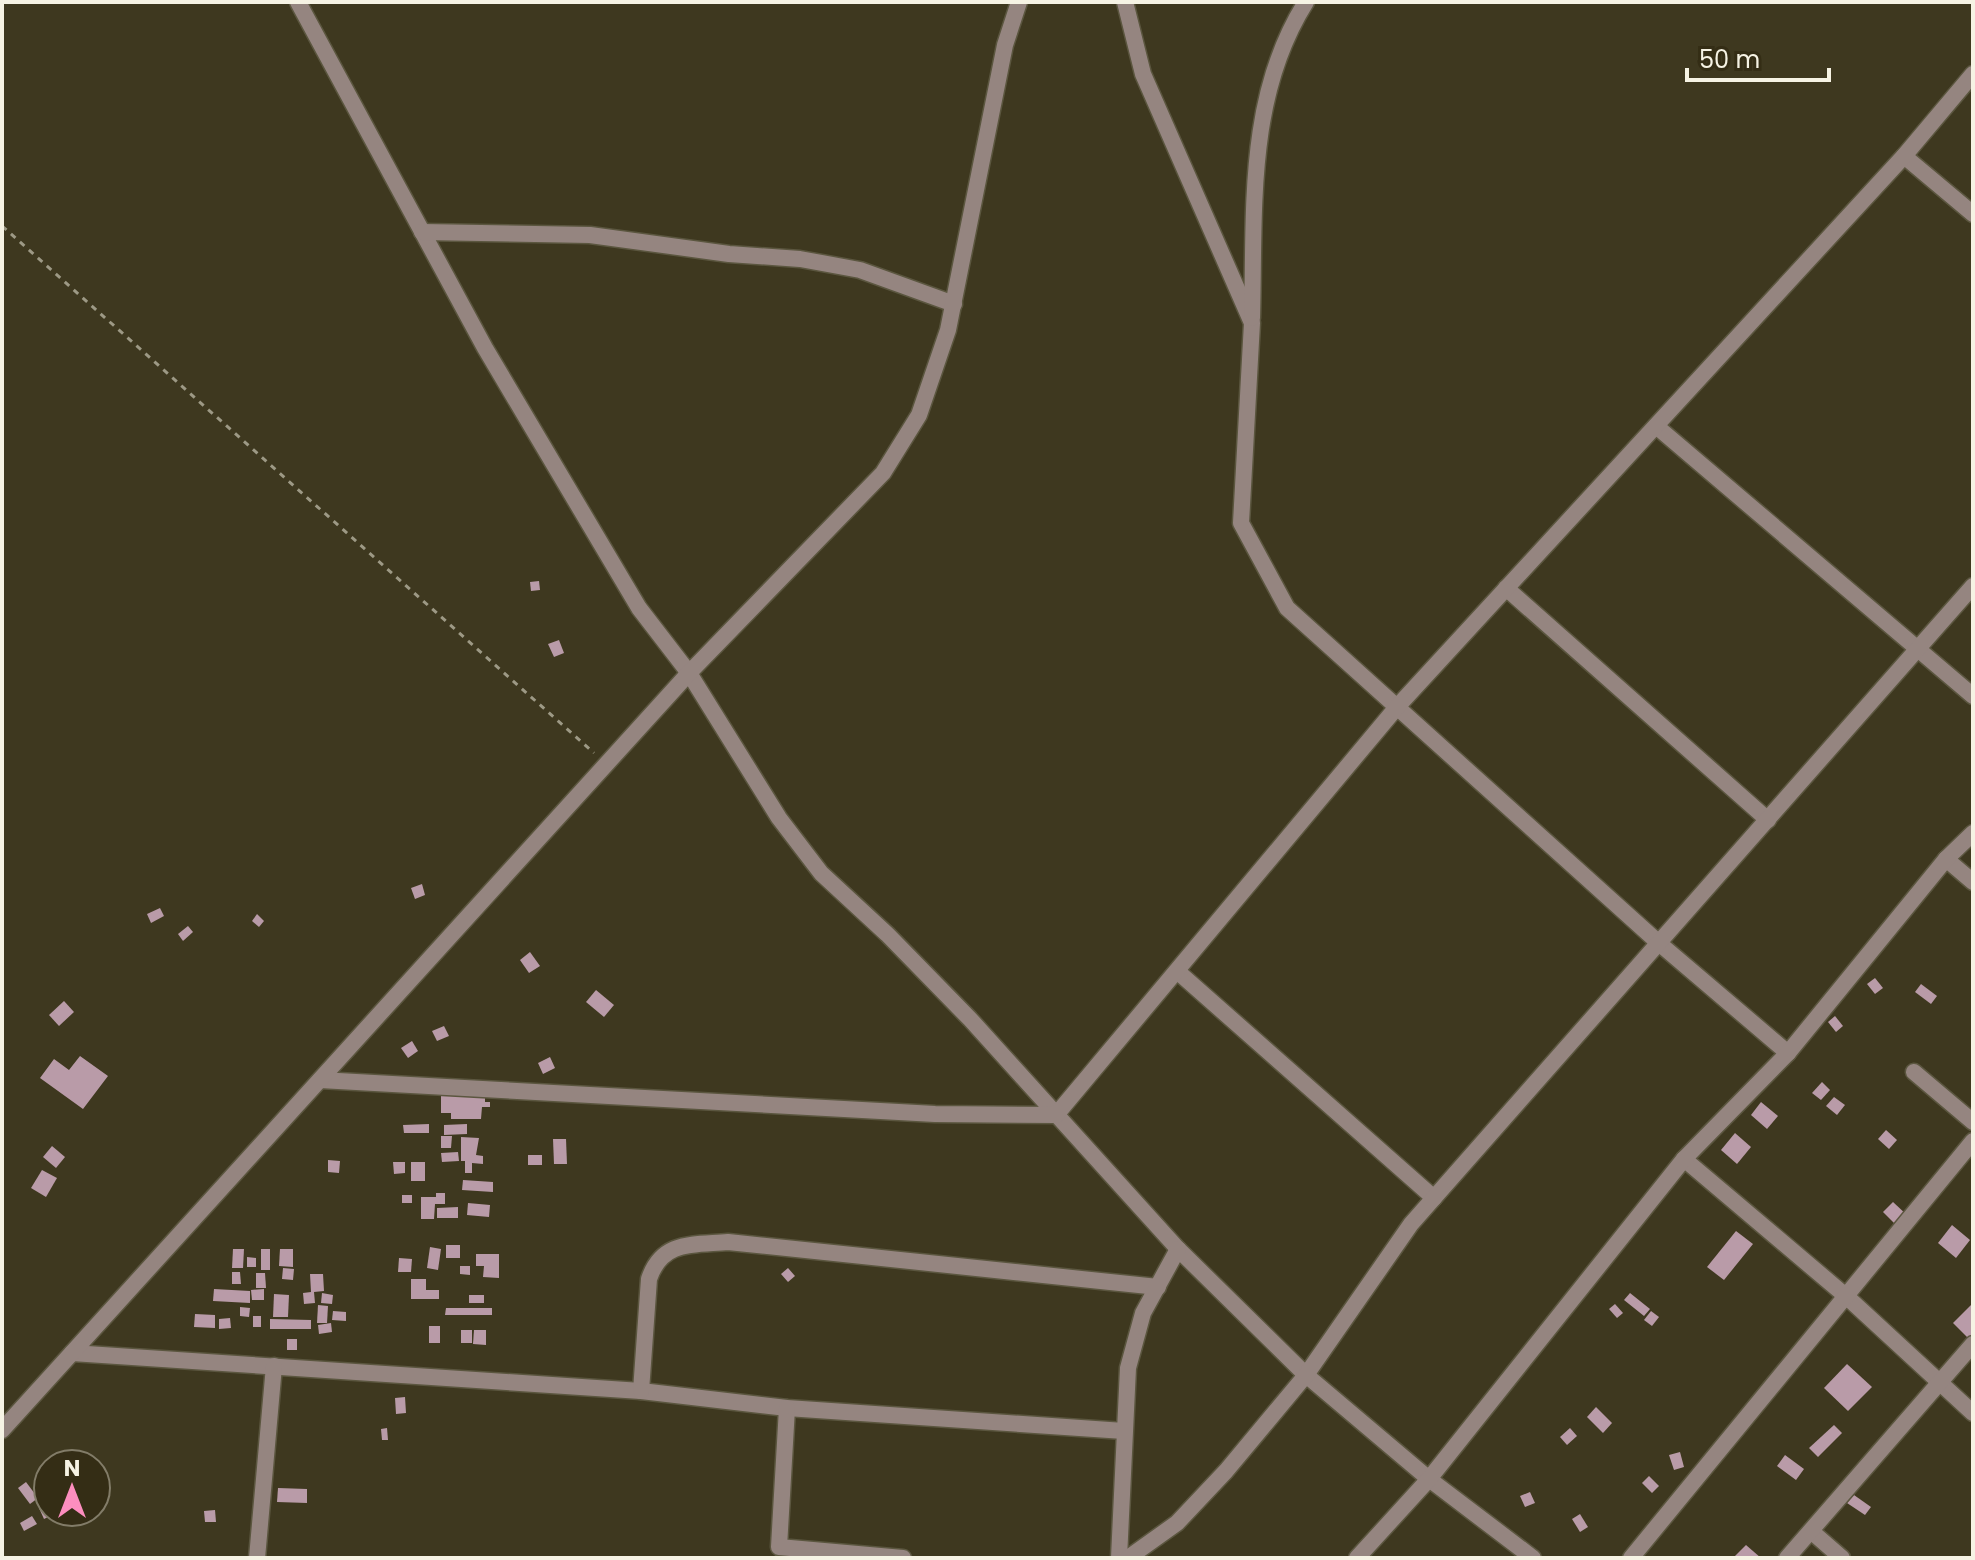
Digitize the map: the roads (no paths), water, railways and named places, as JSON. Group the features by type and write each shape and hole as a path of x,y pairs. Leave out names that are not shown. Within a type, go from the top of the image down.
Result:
{"street":[{"path":"298,2 485,348 639,608 689,673 779,818 821,873 898,944 1178,1249 1306,1375 1429,1479 1533,1558"},
{"path":"2,1430 689,673 883,473 919,415 954,304 1005,45 1019,2"},
{"path":"1125,2 1143,74 1252,323"},
{"path":"1306,2 1291,31 1263,113 1256,156 1252,323 1241,523 1287,608 1660,944 1788,1053"},
{"path":"1056,1115 1397,707 1904,156 1973,74"},
{"path":"1904,156 1973,214"},
{"path":"422,232 590,235 729,254 800,259 860,270 954,304"},
{"path":"1656,426 1973,696"},
{"path":"1128,1558 1177,1523 1226,1471 1306,1375 1411,1224 1973,586"},
{"path":"1506,588 1768,820"},
{"path":"1357,1558 1429,1479 1684,1159 1788,1053 1946,859 1973,833"},
{"path":"1946,859 1973,882"},
{"path":"1177,971 1434,1198"},
{"path":"1914,1072 1973,1122"},
{"path":"320,1080 935,1114 1056,1115"},
{"path":"1631,1558 1973,1141"},
{"path":"1684,1159 1847,1297 1973,1413"},
{"path":"641,1391 649,1279 654,1263 668,1250 690,1245 728,1242 1158,1287"},
{"path":"1119,1558 1128,1368 1143,1313 1178,1249"},
{"path":"1787,1558 1973,1344"},
{"path":"72,1353 641,1391 787,1408 1124,1431"},
{"path":"257,1558 274,1366"},
{"path":"787,1408 778,1553 903,1558"},
{"path":"1811,1531 1842,1558"}]}
